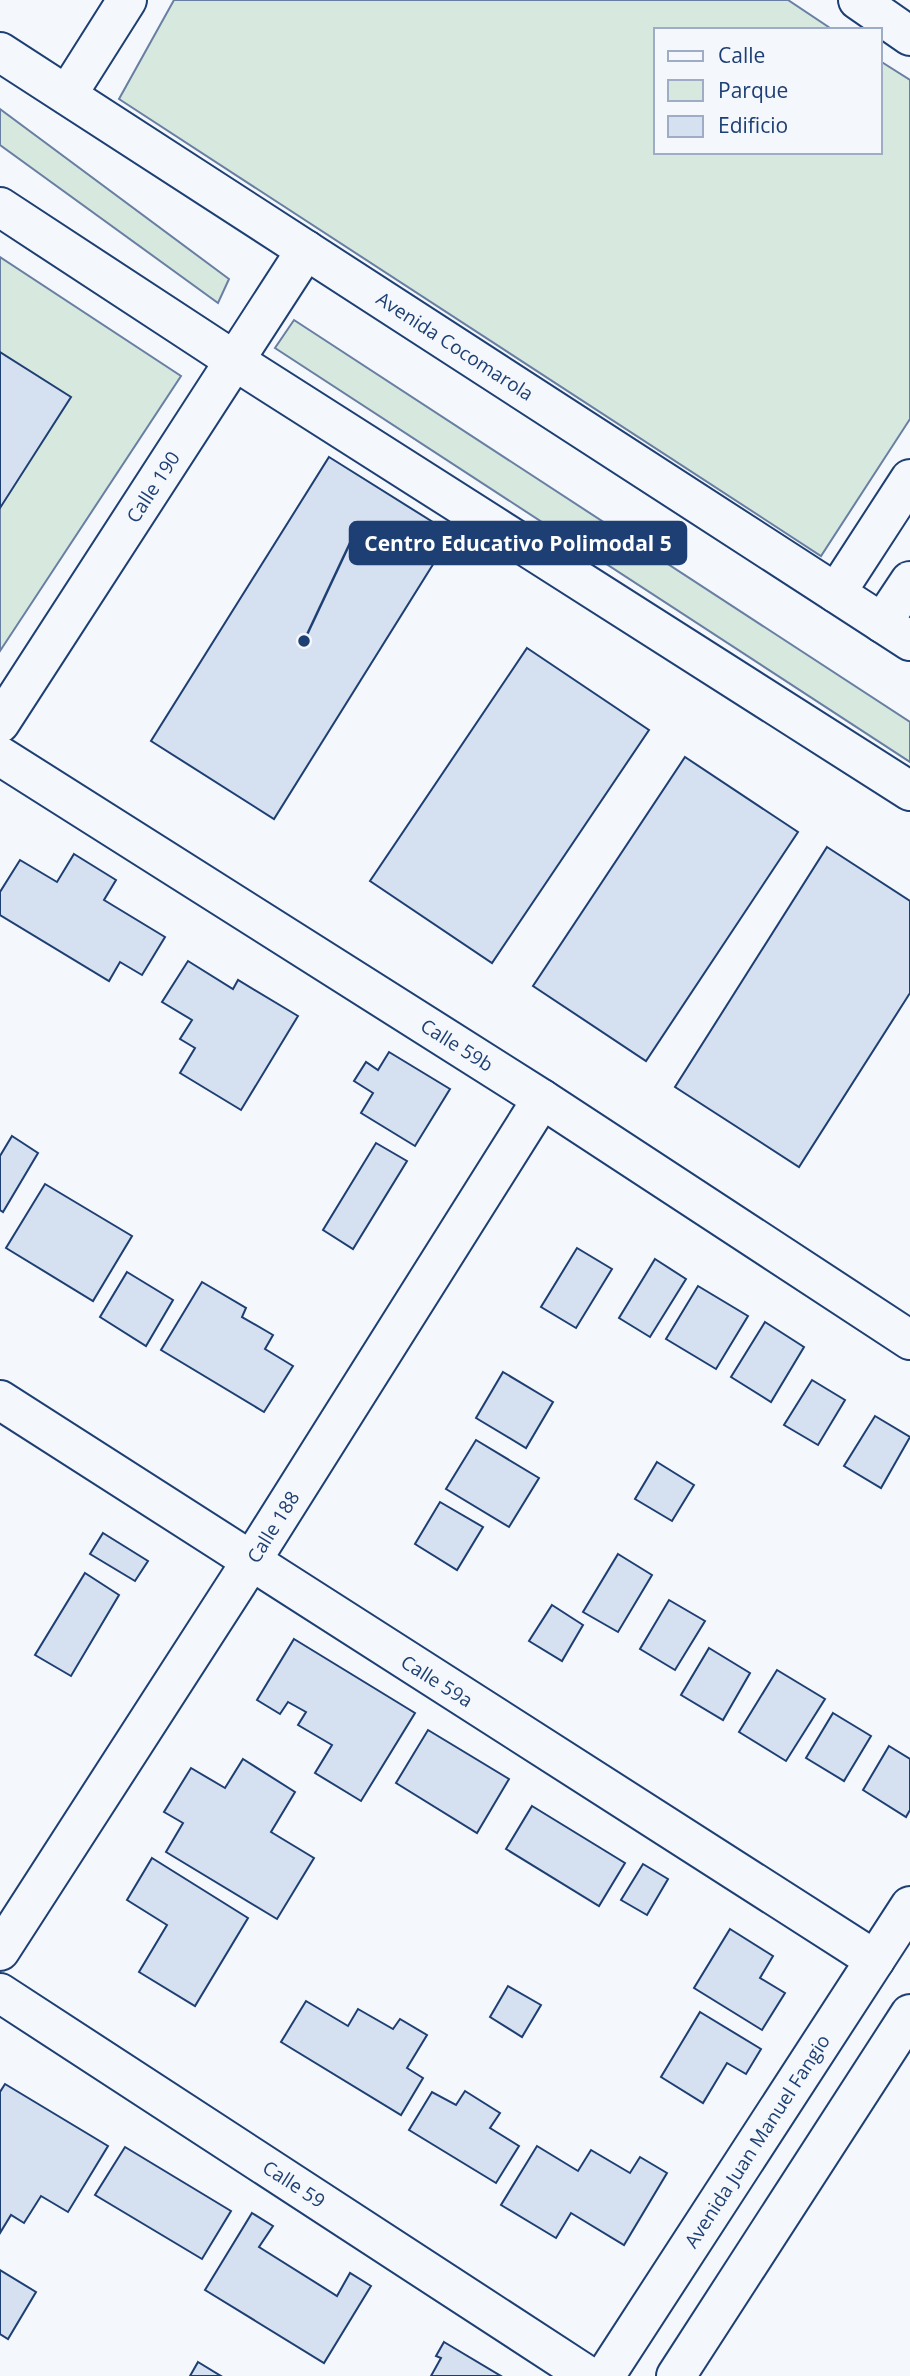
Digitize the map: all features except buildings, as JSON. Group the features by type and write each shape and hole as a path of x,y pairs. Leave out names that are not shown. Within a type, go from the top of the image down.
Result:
{"street":[{"path":"67,95 127,0"},
{"path":"858,0 910,36"},
{"name":"Avenida Cocomarola","path":"0,52 896,632"},
{"path":"0,207 235,361 910,790"},
{"name":"Calle 190","path":"0,723 306,250"},
{"path":"836,593 910,479"},
{"path":"896,632 910,581"},
{"name":"Calle 59b","path":"0,756 542,1099 910,1340"},
{"name":"Calle 188","path":"0,1951 250,1563 542,1099"},
{"name":"Calle 59a","path":"0,1400 250,1563 875,1960"},
{"name":"Avenida Juan Manuel Fangio","path":"605,2376 910,1906"},
{"name":"Calle 59","path":"0,1993 588,2376"},
{"path":"676,2376 910,2014"}],"green space":[{"path":"174,0 788,0 830,28 654,28 654,154 882,154 882,62 910,80 910,419 821,556 119,99"},
{"path":"0,109 229,279 218,303 0,145"},
{"path":"0,257 181,376 0,651"},
{"path":"294,320 910,722 910,762 275,348"}],"place":[{"name":"Centro Educativo Polimodal 5","path":"304,641"}]}
